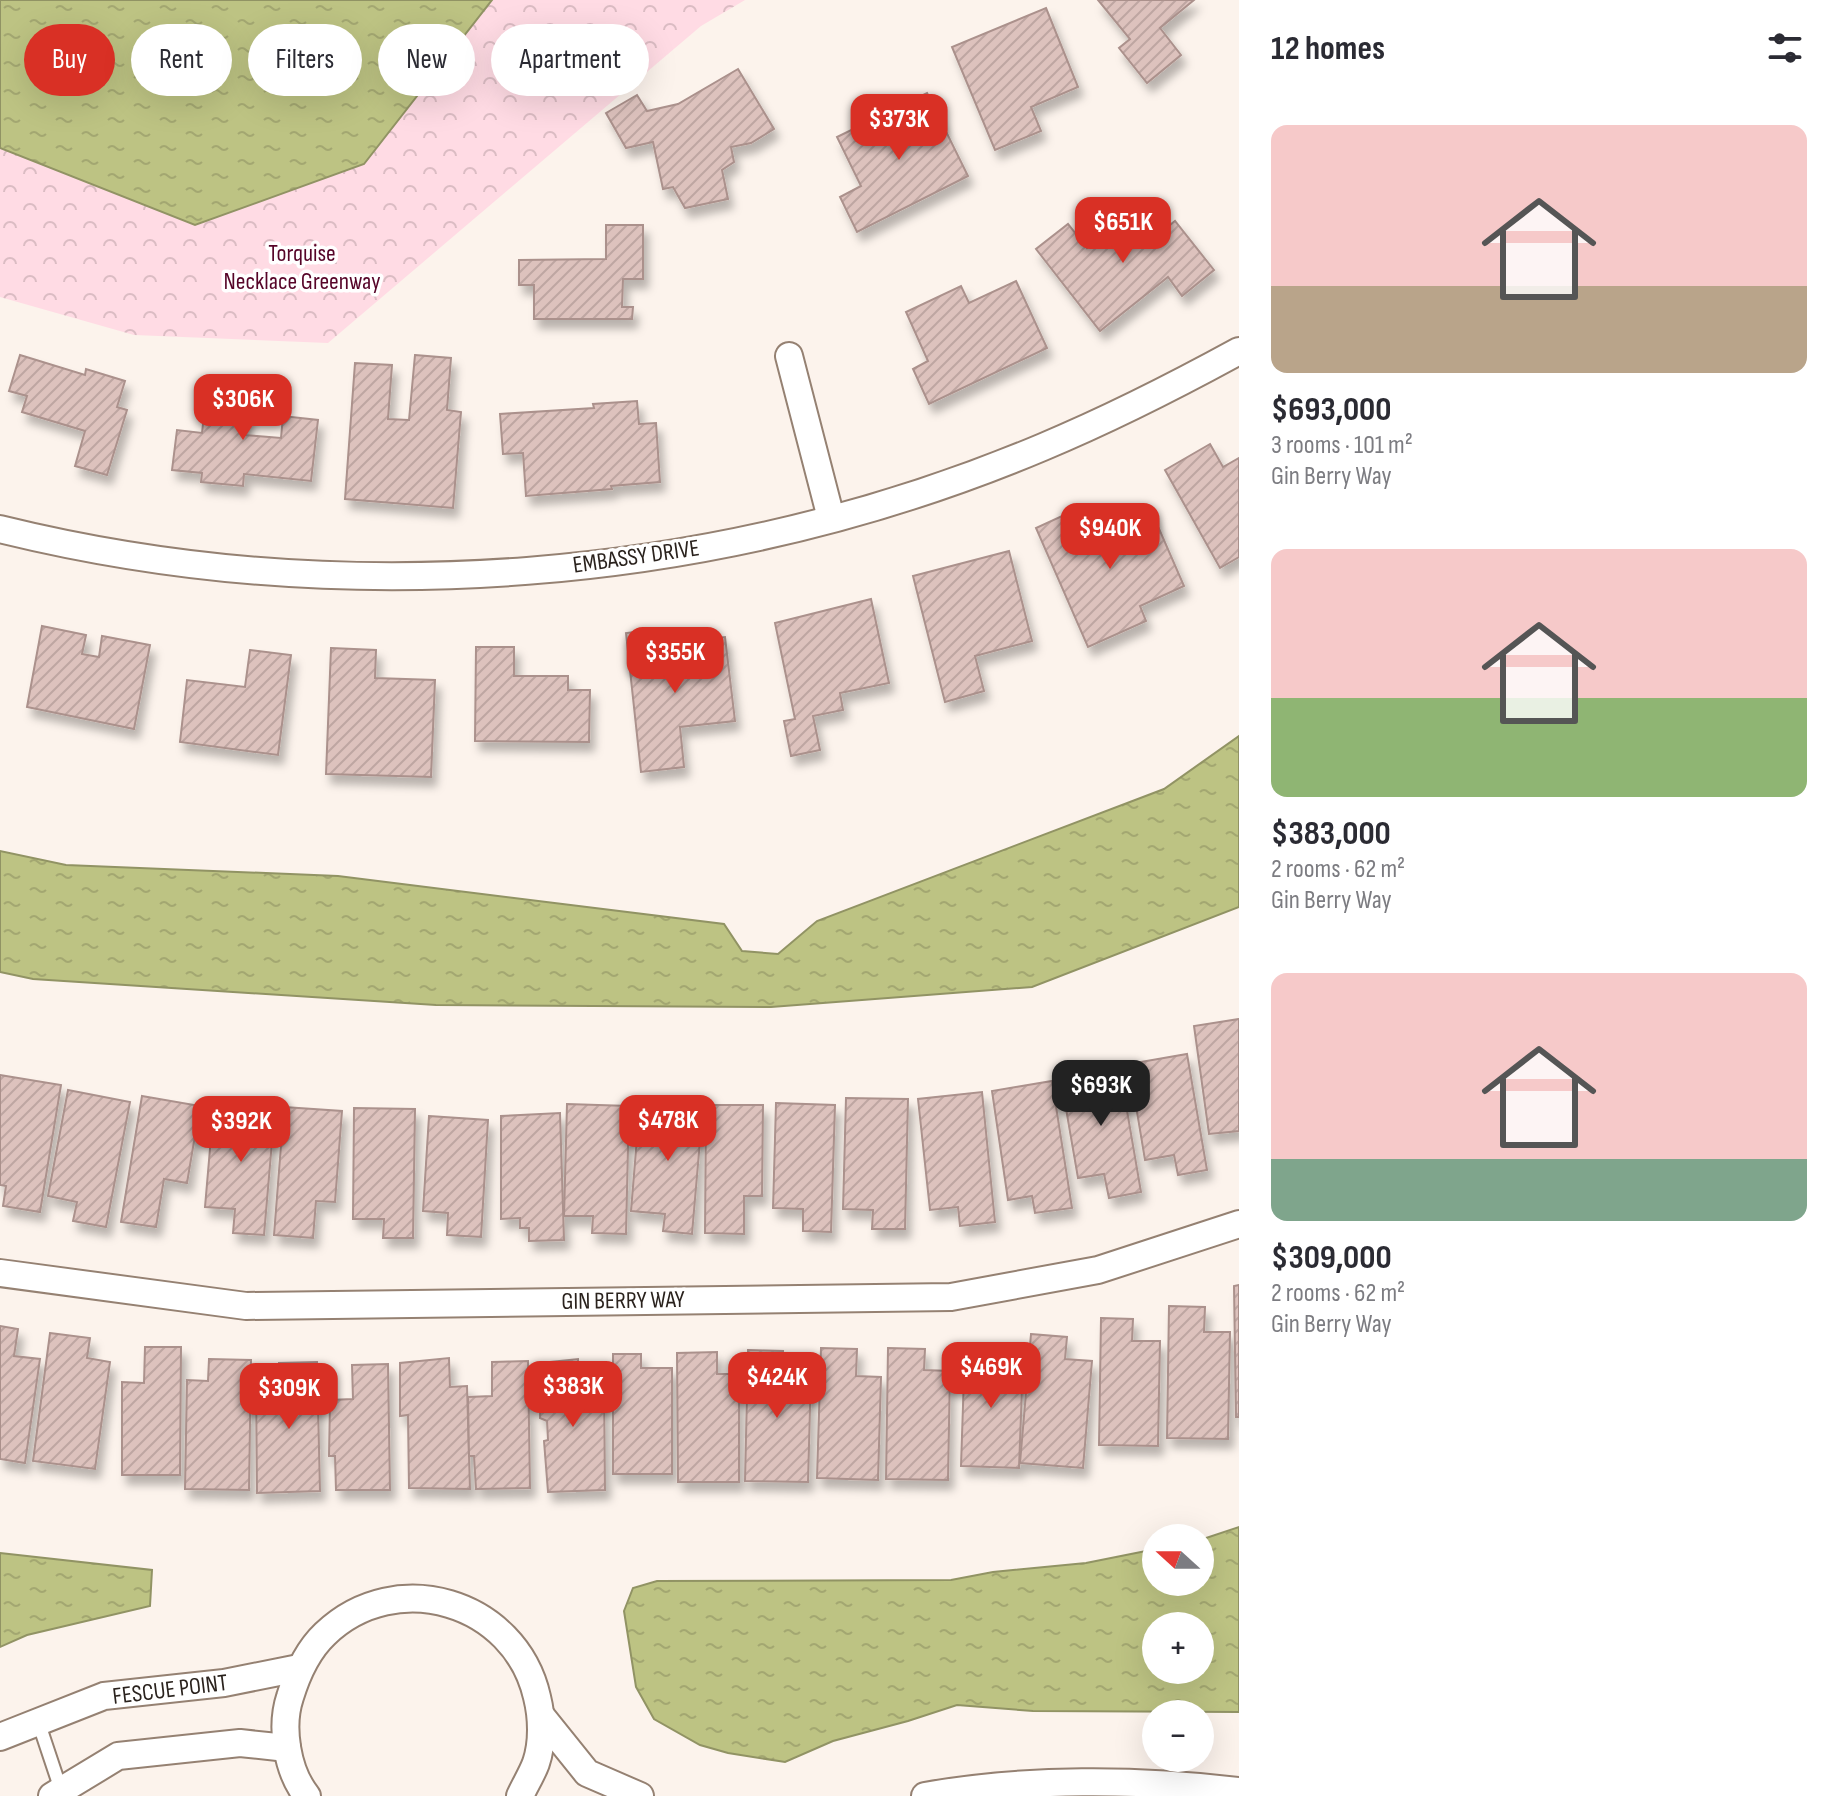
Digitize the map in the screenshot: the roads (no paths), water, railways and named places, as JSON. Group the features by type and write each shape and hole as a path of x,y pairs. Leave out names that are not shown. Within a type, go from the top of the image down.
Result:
{"street":[{"name":"EMBASSY DRIVE","path":"0,529 115,553 224,567 334,575 528,571 637,558 746,539 937,487 1041,448 1142,403 1239,351"},
{"path":"789,356 831,518"},
{"name":"GIN BERRY WAY","path":"0,1273 246,1306 951,1297 1098,1270 1239,1224"},
{"path":"307,1796 301,1789 287,1748 287,1707 299,1668 324,1634 358,1610 398,1598 440,1600 479,1615 510,1641 532,1677 542,1717 537,1762 520,1796"},
{"name":"FESCUE POINT","path":"0,1737 104,1696 224,1683 299,1668"},
{"path":"542,1717 587,1773 640,1796"},
{"path":"56,1793 118,1756 240,1743 287,1748"},
{"path":"925,1796 1025,1784 1189,1785 1239,1791"}],"lane":[{"path":"39,1724 56,1793"}],"water":[{"path":"0,0 492,0 473,24 378,24 378,96 417,96 364,164 195,225 0,148"},
{"path":"1239,736 1239,907 1032,987 771,1007 436,1005 33,979 0,972 0,851 66,865 338,876 724,924 742,951 778,954 817,921 1164,789"},
{"path":"1239,1527 1239,1712 1214,1712 1214,1700 1142,1700 1142,1712 1033,1711 957,1705 833,1741 785,1762 700,1745 654,1719 636,1687 624,1611 633,1588 657,1581 951,1580 993,1572 1086,1563 1142,1552 1142,1596 1214,1596 1214,1535"},
{"path":"0,1553 152,1570 150,1606 27,1635 0,1647"}],"park label":[{"name":"Torquise Necklace Greenway","path":"302,267"}]}
